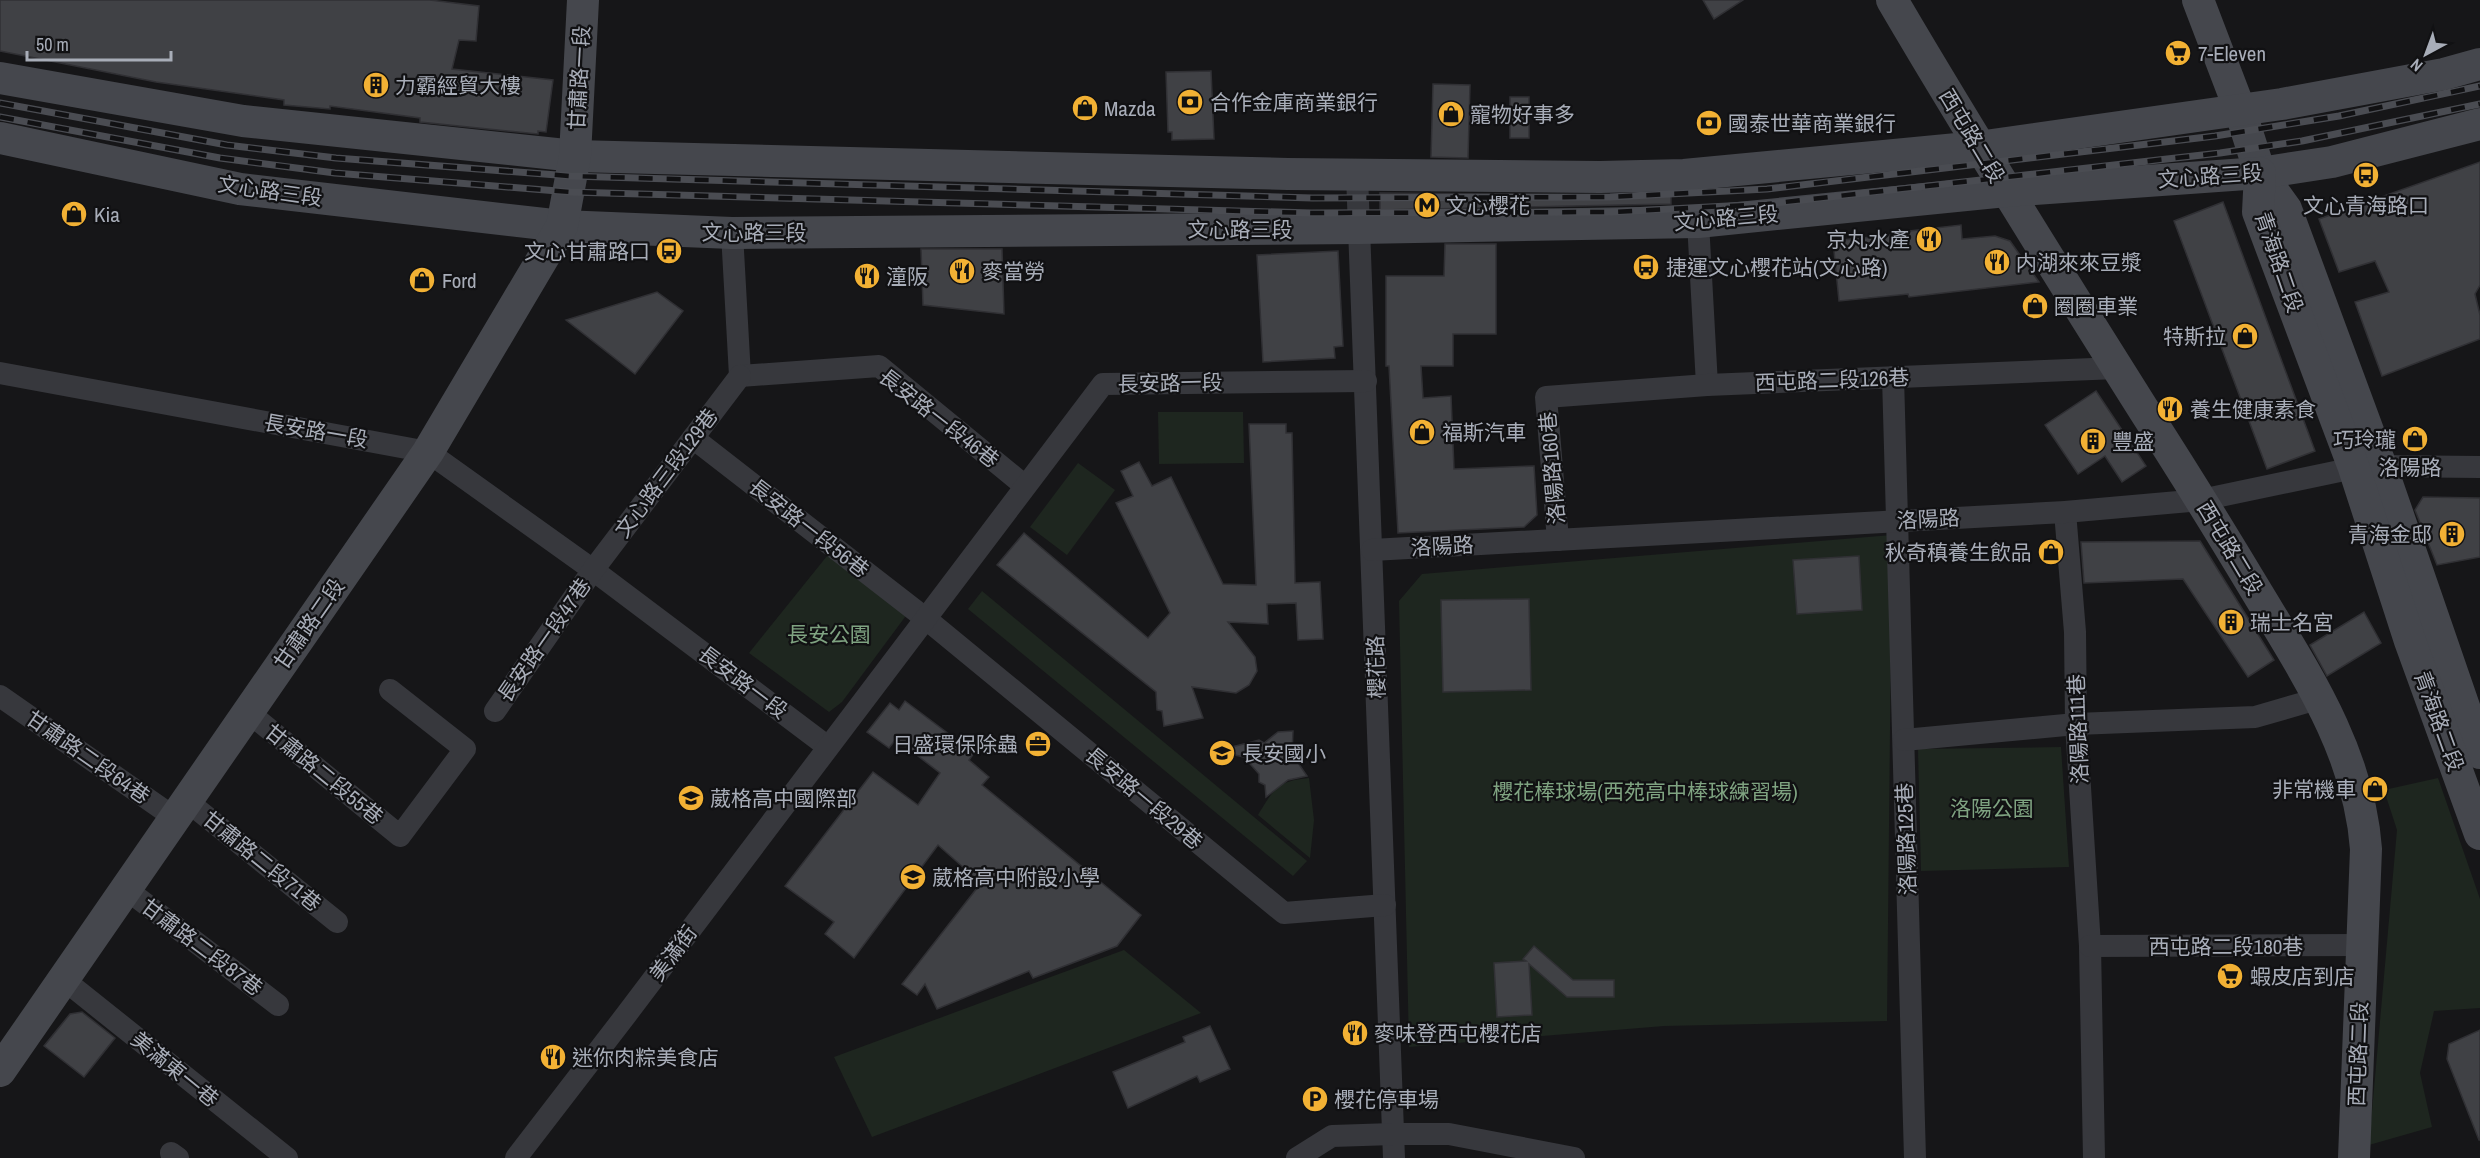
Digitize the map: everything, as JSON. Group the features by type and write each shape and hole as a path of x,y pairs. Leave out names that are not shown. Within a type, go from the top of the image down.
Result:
{"main road":[{"name":"甘肅路一段","path":"575,156 584,0"},
{"name":"西屯路二段","path":"1892,0 1978,147 2201,500 2317,691 2335,728 2362,816 2366,849 2354,1158"},
{"path":"2198,0 2240,110 2260,173"},
{"path":"0,78 243,121 575,156 1357,175 1600,177 1684,175 1978,147 2240,110 2444,74 2480,64"},
{"name":"文心路三段","path":"0,138 240,189 562,226 732,232 1360,228 1698,222 2006,191 2260,173 2332,162 2480,124"},
{"name":"甘肅路二段","path":"0,1071 428,452 562,226 575,156"},
{"name":"青海路二段","path":"2260,173 2258,212 2367,467 2480,753"},
{"name":"青海路二段","path":"2367,467 2410,641 2480,834"}],"street":[{"name":"櫻花路","path":"1357,175 1394,1158"},
{"path":"1698,222 1707,385"},
{"path":"732,232 740,376"},
{"name":"長安路一段46巷","path":"740,376 879,366 1025,486"},
{"name":"西屯路二段126巷","path":"1546,397 1707,385 2117,368"},
{"name":"長安路一段","path":"0,373 428,452 593,570 828,747 1103,384 1366,381"},
{"name":"文心路三段129巷","path":"593,570 740,376"},
{"name":"洛陽路125巷","path":"1893,377 1915,1158"},
{"name":"洛陽路160巷","path":"1546,397 1558,540"},
{"name":"長安路一段56巷","path":"693,438 925,618"},
{"name":"洛陽路","path":"1372,550 2065,512 2201,500 2367,467 2480,467"},
{"name":"洛陽路111巷","path":"2065,512 2075,632 2076,724 2090,946 2094,1158"},
{"name":"長安路一段47巷","path":"495,711 593,570"},
{"name":"長安路一段29巷","path":"925,618 1284,913 1385,905"},
{"name":"甘肅路二段55巷","path":"248,712 400,837 465,749 390,690"},
{"path":"1904,740 2076,724 2255,717 2307,702 2317,691"},
{"name":"甘肅路二段64巷","path":"0,696 181,809"},
{"name":"美滿街","path":"516,1158 828,747"},
{"name":"甘肅路二段71巷","path":"181,809 337,922"},
{"name":"甘肅路二段87巷","path":"126,889 278,1005"},
{"name":"西屯路二段180巷","path":"2090,946 2362,945"},
{"name":"美滿東一巷","path":"63,979 287,1158"},
{"path":"1297,1158 1332,1136 1394,1134 1449,1134 1574,1158"}],"green space":[{"path":"1158,412 1243,412 1244,463 1159,464"},
{"path":"1078,463 1115,490 1067,555 1030,527"},
{"name":"櫻花棒球場(西苑高中棒球練習場)","path":"1892,535 1887,1021 1664,1026 1409,1047 1399,601 1422,574"},
{"name":"長安公園","path":"831,551 902,599 905,617 842,702 829,712 749,653"},
{"path":"982,591 1307,861 1293,876 968,609"},
{"name":"洛陽公園","path":"2061,747 2069,867 1921,871 1918,749"},
{"path":"1309,778 1314,820 1310,858 1258,815 1268,799 1283,784"},
{"path":"2438,778 2480,899 2480,1008 2434,1011 2420,1073 2432,1127 2369,1145 2397,830 2384,790"},
{"path":"1124,950 1201,1013 872,1137 834,1057"}],"building":[{"path":"0,0 430,0 479,6 476,41 459,40 452,69 553,80 546,132 538,131 538,134 420,122 420,118 330,106 330,109 284,105 284,100 156,82 0,51"},
{"path":"1703,0 1743,0 1714,19"},
{"name":"合作金庫商業銀行","path":"1211,71 1214,139 1172,140 1172,132 1168,132 1166,72"},
{"name":"寵物好事多","path":"1433,84 1470,85 1468,158 1431,157"},
{"name":"寵物好事多","path":"1510,97 1529,97 1529,138 1510,138"},
{"path":"2480,162 2480,285 2475,294 2480,315 2480,339 2382,376 2355,302 2389,292 2375,261 2339,272 2319,219"},
{"path":"1380,193 1600,195 1671,193 1671,204 1380,210"},
{"name":"特斯拉","path":"2223,202 2315,451 2267,469 2174,221"},
{"path":"1961,225 1962,239 1995,236 2010,241 2039,282 1909,297 1908,294 1839,301 1833,241"},
{"path":"1445,244 1496,244 1496,334 1453,334 1453,366 1421,366 1423,398 1451,396 1454,469 1534,466 1537,515 1524,527 1398,533 1389,366 1386,366 1386,276 1444,276"},
{"name":"麥當勞","path":"921,249 1002,249 1004,314 923,305"},
{"path":"1338,251 1343,346 1334,347 1335,358 1263,362 1257,255"},
{"path":"657,292 683,311 635,374 566,320"},
{"name":"豐盛","path":"2096,391 2146,466 2122,482 2105,456 2078,474 2045,425"},
{"path":"1249,424 1286,424 1286,433 1292,433 1295,583 1320,582 1323,639 1298,640 1296,603 1267,604 1268,624 1228,622 1255,657 1257,671 1249,685 1236,693 1192,687 1203,718 1164,726 1162,711 1157,710 1156,692 997,565 1024,533 1148,638 1170,613 1116,503 1133,496 1121,471 1139,462 1152,486 1171,477 1223,584 1256,585"},
{"name":"青海金邸","path":"2423,497 2480,498 2480,557 2437,565 2415,510"},
{"name":"瑞士名宮","path":"2200,541 2274,660 2248,677 2183,579 2084,583 2081,542"},
{"path":"1859,556 1862,610 1797,614 1793,560"},
{"path":"1529,599 1531,690 1443,692 1441,600"},
{"path":"2364,612 2381,643 2327,676 2310,645"},
{"path":"905,701 974,753 969,760 989,777 982,785 1141,915 1117,946 1033,978 1029,971 937,1009 925,984 917,995 902,984 981,883 938,845 854,958 825,934 834,922 785,886 873,772 918,805 940,773 896,739 889,748 867,732 890,703 899,710"},
{"path":"1293,731 1292,754 1307,776 1288,780 1266,797 1265,785 1259,782 1259,774 1244,757 1216,751 1259,740 1264,743 1278,732"},
{"path":"1534,946 1573,980 1614,980 1614,997 1567,997 1529,964 1532,1015 1497,1017 1494,963 1526,961 1523,959"},
{"path":"82,1012 115,1038 84,1077 44,1046 70,1014"},
{"path":"1210,1026 1230,1069 1200,1082 1197,1076 1128,1108 1113,1072 1185,1042 1183,1037"},
{"path":"2480,1030 2479,1140 2447,1059 2449,1044"}],"railway":[{"path":"0,103 227,145 336,158 570,176 1312,198 1610,197 1767,189 2215,136 2339,116 2480,86"},
{"path":"0,117 220,158 335,173 570,192 1311,213 1611,212 1767,204 2220,153 2302,141 2480,104"}],"place":[{"name":"7-Eleven","path":"2178,53"},
{"name":"力霸經貿大樓","path":"376,85"},
{"name":"合作金庫商業銀行","path":"1190,102"},
{"name":"Mazda","path":"1085,108"},
{"name":"寵物好事多","path":"1451,114"},
{"name":"國泰世華商業銀行","path":"1709,123"},
{"name":"文心青海路口","path":"2366,175"},
{"name":"文心櫻花","path":"1427,205"},
{"name":"Kia","path":"74,214"},
{"name":"京丸水產","path":"1929,239"},
{"name":"文心甘肅路口","path":"669,251"},
{"name":"内湖來來豆漿","path":"1997,262"},
{"name":"捷運文心櫻花站(文心路)","path":"1646,267"},
{"name":"麥當勞","path":"962,271"},
{"name":"潼阪","path":"867,276"},
{"name":"Ford","path":"422,280"},
{"name":"圈圈車業","path":"2035,306"},
{"name":"特斯拉","path":"2245,336"},
{"name":"養生健康素食","path":"2170,409"},
{"name":"福斯汽車","path":"1422,432"},
{"name":"巧玲瓏","path":"2415,439"},
{"name":"豐盛","path":"2093,441"},
{"name":"青海金邸","path":"2452,534"},
{"name":"秋奇稹養生飲品","path":"2051,552"},
{"name":"瑞士名宮","path":"2231,622"},
{"name":"日盛環保除蟲","path":"1038,744"},
{"name":"長安國小","path":"1222,753"},
{"name":"非常機車","path":"2375,789"},
{"name":"葳格高中國際部","path":"691,798"},
{"name":"葳格高中附設小學","path":"913,877"},
{"name":"蝦皮店到店","path":"2230,976"},
{"name":"麥味登西屯櫻花店","path":"1355,1033"},
{"name":"迷你肉粽美食店","path":"553,1057"},
{"name":"櫻花停車場","path":"1315,1099"}]}
